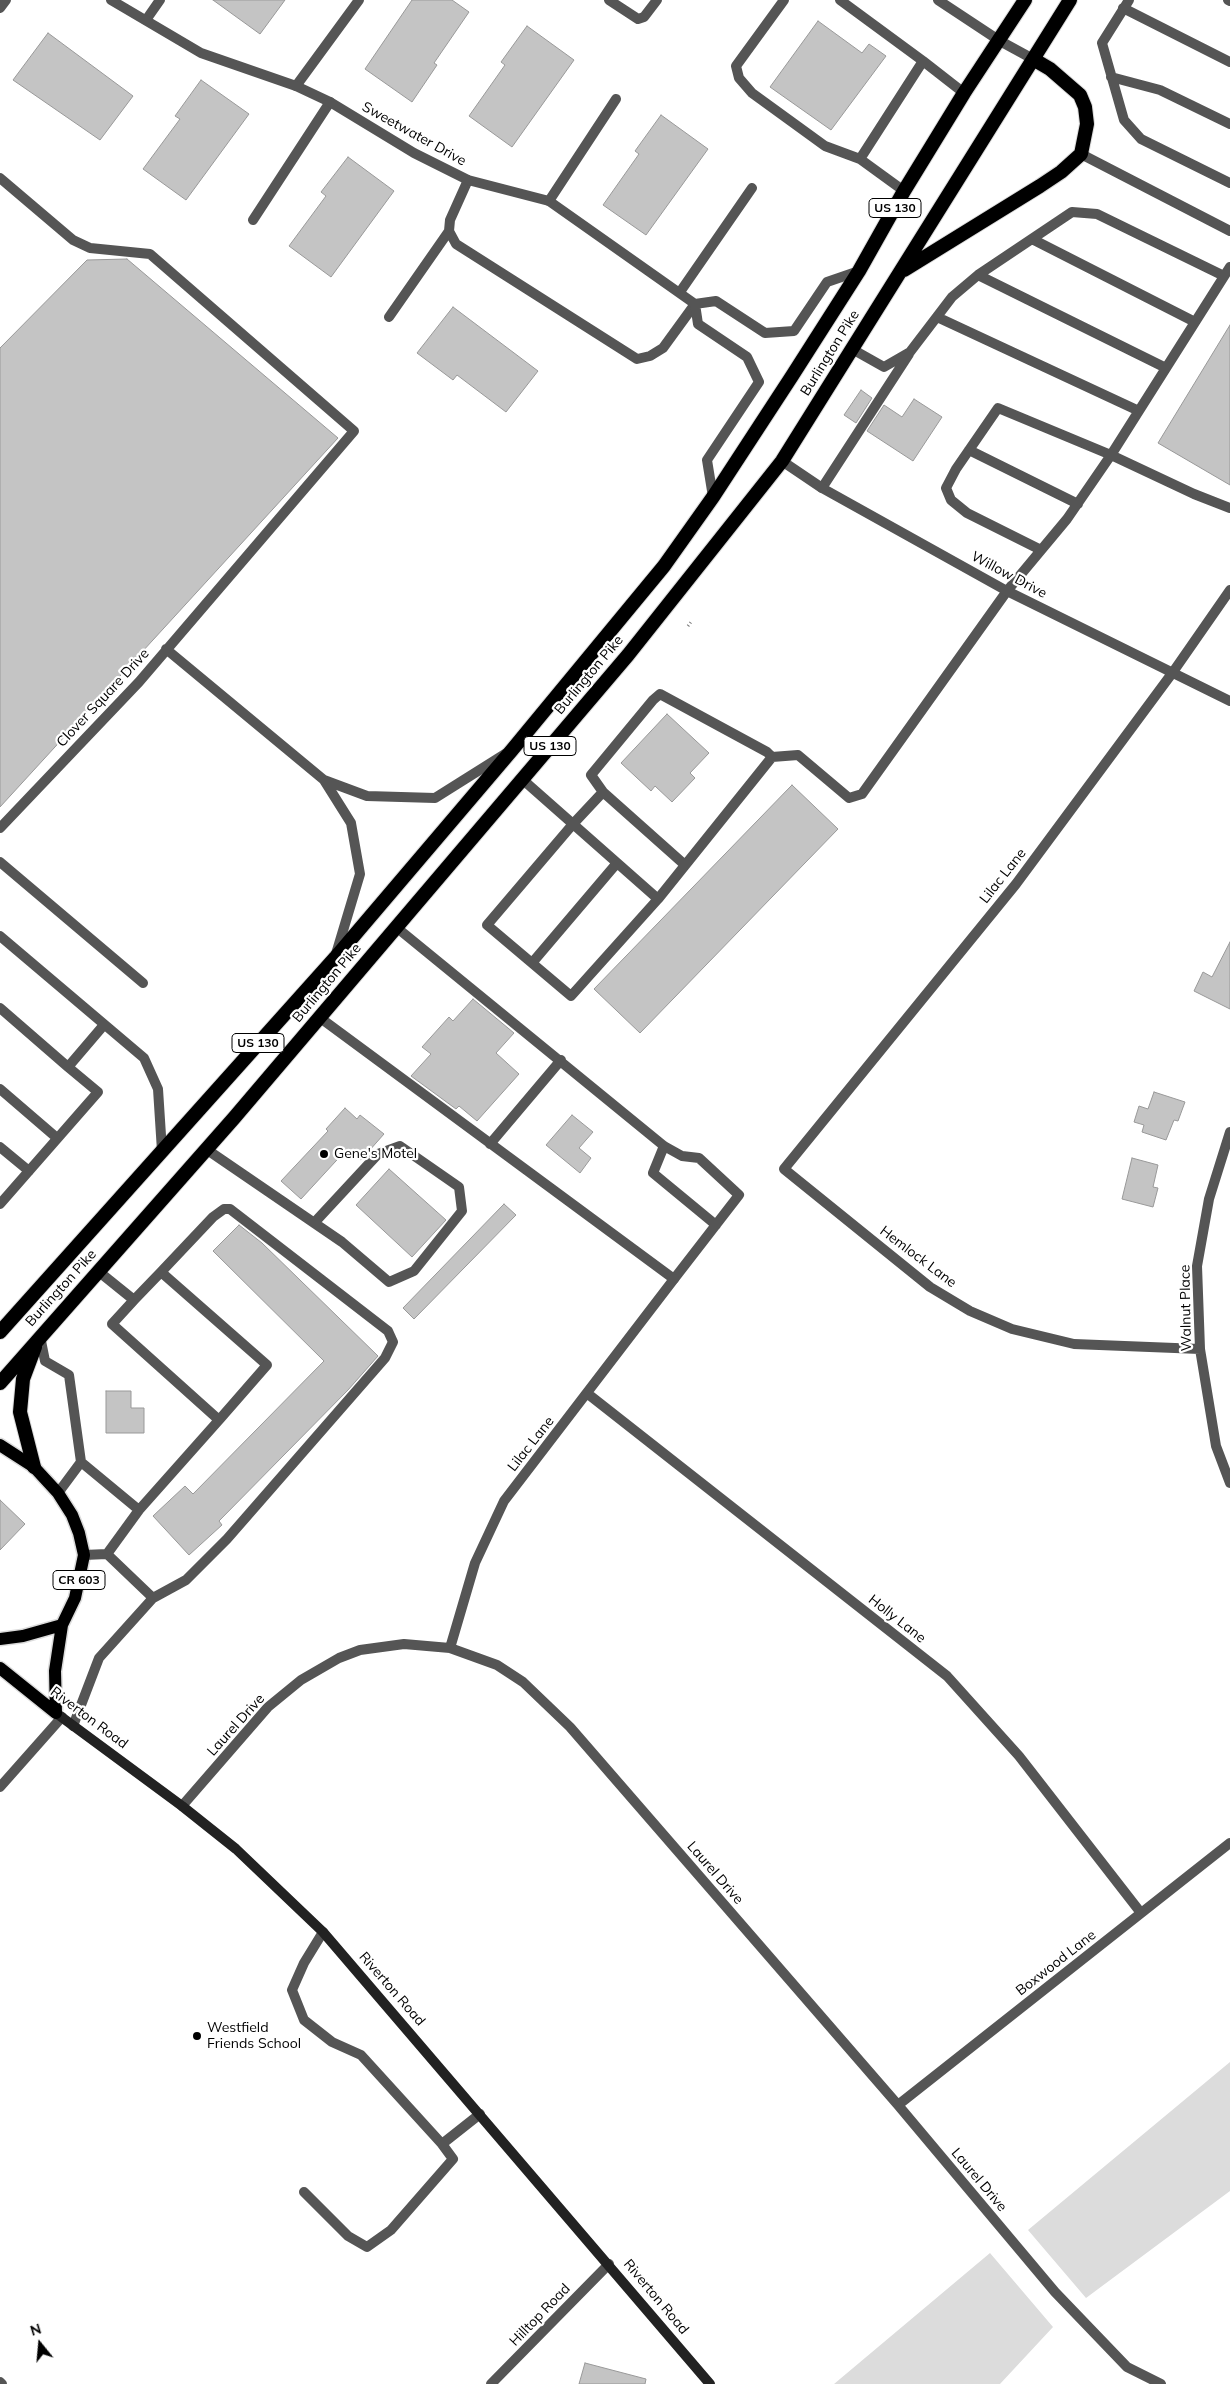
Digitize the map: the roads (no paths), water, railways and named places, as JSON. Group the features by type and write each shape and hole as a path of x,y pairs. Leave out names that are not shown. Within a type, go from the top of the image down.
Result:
{"highway":[{"name":"Burlington Pike","path":"0,1332 335,958 512,750 664,566 713,497 859,271 904,191 964,93 1000,41 1025,0"},
{"name":"Burlington Pike","path":"0,1383 320,1017 628,655 782,460 902,272 1070,0"},
{"path":"902,272 1040,186 1061,172 1081,154 1087,124 1085,107 1080,95 1050,69 1033,59"},
{"path":"0,1322 15,1315"},
{"path":"34,1467 20,1412 23,1379 40,1336"}],"main road":[{"name":"CR 603","path":"0,1446 34,1467 58,1492 76,1524 84,1555 75,1598 62,1625 55,1671 59,1715"},
{"path":"0,1639 23,1636 62,1625"},
{"name":"Riverton Road","path":"0,1668 73,1726 182,1806 236,1849 323,1932 710,2384"}],"street":[{"path":"0,8 6,0"},
{"name":"Sweetwater Drive","path":"111,0 201,53 296,86 330,102 414,153 468,180 549,200 695,304"},
{"path":"146,20 160,0"},
{"path":"296,86 359,0"},
{"path":"610,0 638,19 644,17 657,0"},
{"path":"784,0 736,66 739,78 752,93 825,146 860,158 904,191"},
{"path":"840,0 964,93"},
{"path":"938,0 1000,41 1033,59"},
{"path":"1230,62 1126,4 1102,43 1124,120 1141,140 1230,184"},
{"path":"860,158 923,61"},
{"path":"1111,77 1160,90 1230,124"},
{"path":"549,200 616,99"},
{"path":"253,220 330,102"},
{"path":"1081,154 1230,230"},
{"path":"0,178 73,240 90,248 150,254 354,432 166,649"},
{"path":"389,317 449,231 450,220 468,180"},
{"path":"680,292 752,188"},
{"path":"822,488 910,352 952,297 978,275 1072,212 1098,214 1224,276"},
{"path":"449,231 456,244 637,359 650,356 663,348 695,304 716,301 765,333 794,331 827,282 859,271"},
{"path":"1032,238 1195,322"},
{"path":"603,792 573,824 487,925 571,996 658,899 772,757 798,755 850,798 862,794 1007,591 1078,504 1230,267"},
{"path":"978,275 1166,368"},
{"path":"695,304 698,324 747,356 759,382 707,460 713,497"},
{"path":"937,317 1138,411"},
{"path":"852,349 884,367 910,352"},
{"path":"1041,550 967,513 951,500 946,488 998,408 1111,455 1194,494 1230,508"},
{"path":"969,450 1078,504"},
{"name":"Willow Drive","path":"782,460 822,488 1007,591 1230,701"},
{"name":"Lilac Lane","path":"784,1170 1016,884 1174,672 1230,590"},
{"name":"Clover Square Drive","path":"0,828 139,682 166,649 324,780 351,823 360,874 335,958"},
{"path":"685,865 603,792 591,775 660,694 767,752 772,757"},
{"name":"Clover Square Drive","path":"324,780 367,796 434,798 512,750"},
{"path":"522,780 658,899"},
{"path":"0,862 142,983"},
{"path":"532,963 617,863"},
{"path":"396,927 664,1146 653,1173 716,1225"},
{"path":"0,936 103,1026 144,1058 158,1089 162,1151"},
{"path":"0,1008 98,1092 1,1200"},
{"path":"320,1017 674,1278"},
{"path":"68,1067 103,1026"},
{"path":"490,1144 561,1060"},
{"path":"0,1090 58,1138"},
{"name":"Walnut Place","path":"1230,1132 1209,1199 1197,1266 1200,1349 1216,1446 1230,1483"},
{"path":"206,1149 314,1223 342,1242 389,1282 414,1272 462,1211 459,1187 400,1146 378,1154 314,1223"},
{"name":"Lilac Lane","path":"450,1648 475,1563 504,1501 739,1195 699,1158 682,1156 664,1146"},
{"path":"0,1147 29,1171"},
{"name":"Hemlock Lane","path":"784,1170 930,1287 970,1311 1012,1329 1074,1344 1200,1349"},
{"path":"73,1726 99,1658 153,1598 186,1580 227,1539 385,1358 393,1342 388,1332 230,1209 224,1209 213,1217 112,1324 219,1420"},
{"path":"98,1271 134,1300"},
{"path":"107,1554 139,1510 266,1365 160,1272"},
{"path":"40,1336 45,1361 69,1375 80,1462 58,1492"},
{"name":"Holly Lane","path":"588,1394 948,1676 1018,1756 1141,1914"},
{"path":"80,1462 139,1510"},
{"path":"84,1555 107,1554 153,1598"},
{"name":"Laurel Drive","path":"182,1806 268,1707 301,1680 339,1658 360,1650 404,1644 450,1648 497,1665 523,1682 570,1727 898,2105 1055,2292 1127,2367 1161,2384"},
{"path":"0,1787 59,1715"},
{"name":"Boxwood Lane","path":"898,2105 1230,1843"},
{"path":"304,2192 348,2236 367,2247 391,2230 453,2159 442,2144 360,2055 332,2042 304,2020 292,1990 304,1963 323,1932"},
{"path":"442,2144 480,2114"},
{"name":"Hilltop Road","path":"491,2384 609,2264"}],"place":[{"name":"Gene's Motel","path":"324,1154"},
{"name":"Westfield Friends School","path":"197,2036"}]}
